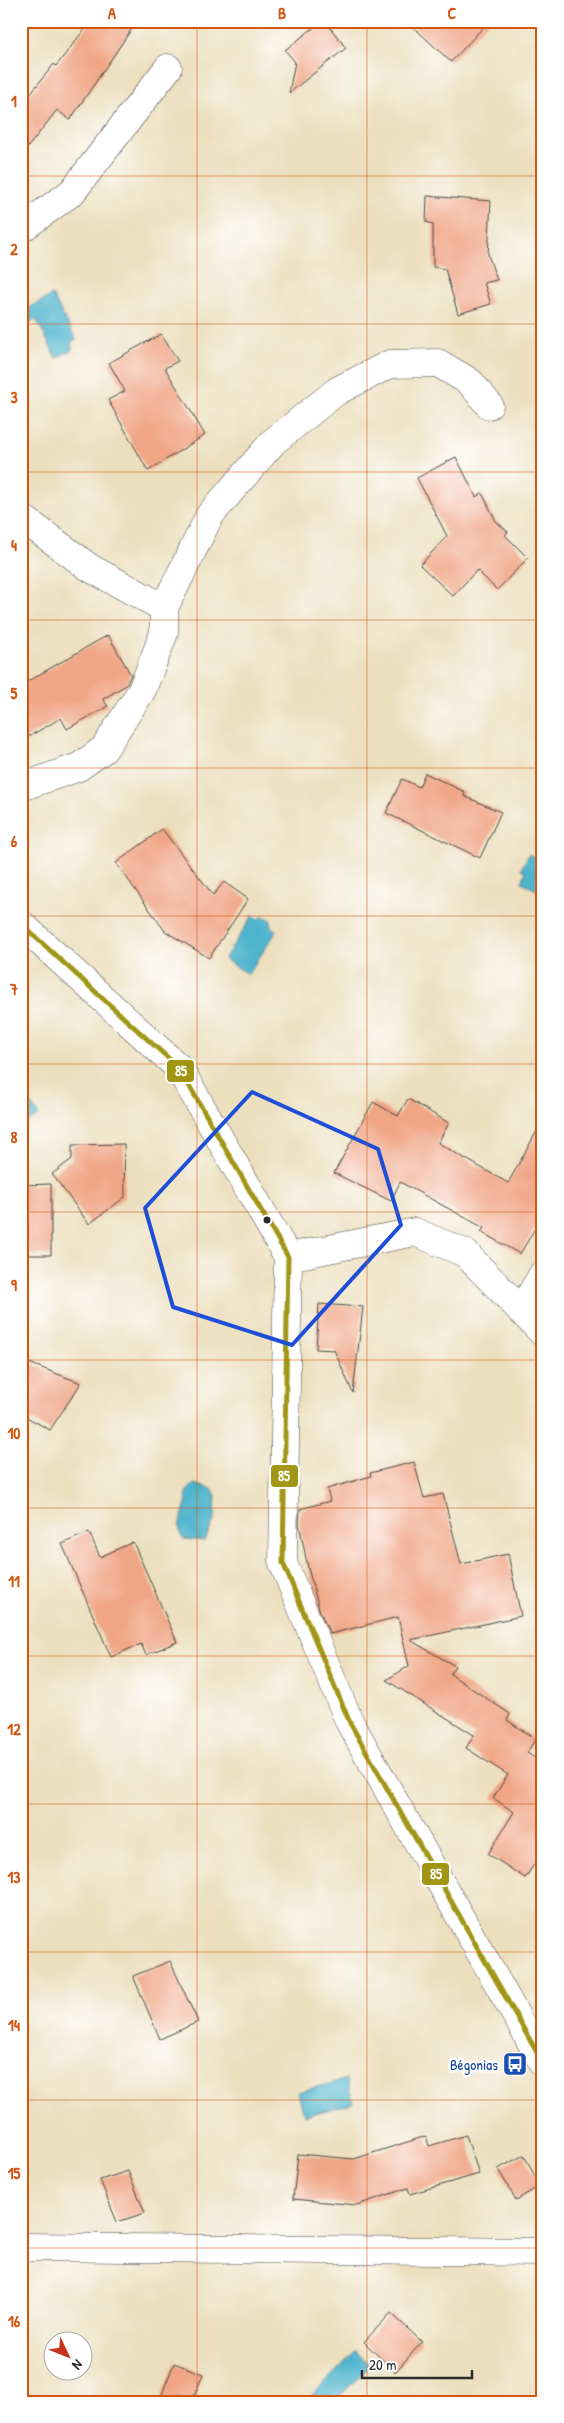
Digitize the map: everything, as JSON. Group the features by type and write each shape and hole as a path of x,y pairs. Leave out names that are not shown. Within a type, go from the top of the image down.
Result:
{"street":[{"path":"21,229 72,192 168,68"},
{"path":"21,787 80,767 104,749 142,690 164,632 164,608 210,515 273,442 338,391 390,364 438,363 470,382 489,405"},
{"path":"21,517 90,568 164,608"},
{"path":"21,924 179,1068 288,1257 283,1563 350,1723 543,2063"},
{"path":"288,1257 415,1232 465,1253 543,1333"},
{"path":"521,1311 543,1274"},
{"path":"21,2247 543,2252"}],"highlighted area":[{"path":"252,1092 378,1149 401,1225 292,1345 173,1307 145,1208"}],"water":[{"path":"52,295 76,339 71,342 72,350 56,358 36,319 24,325 21,315 29,308"},
{"path":"529,854 543,862 543,894 522,882 526,871 521,869"},
{"path":"253,915 259,919 263,916 271,920 271,927 277,931 248,974 224,959"},
{"path":"21,1091 39,1115 21,1127"},
{"path":"194,1484 212,1489 216,1495 215,1518 205,1541 183,1539 180,1530 180,1521 186,1503 186,1492"},
{"path":"347,2079 353,2103 304,2116 298,2092"},
{"path":"356,2351 370,2366 334,2402 305,2402"}],"building":[{"path":"91,21 137,21 70,120 57,110 21,156 21,105 54,64 56,66"},
{"path":"322,21 325,21 346,48 289,93 295,62 285,50"},
{"path":"407,21 489,21 451,62"},
{"path":"427,196 491,201 488,255 497,280 484,283 491,304 458,314 445,269 433,267 433,224 426,222"},
{"path":"161,334 178,361 165,368 205,435 148,471 108,400 125,391 109,363"},
{"path":"456,457 476,497 482,493 496,521 508,532 505,535 528,558 497,590 477,570 453,596 420,565 447,536 417,478"},
{"path":"108,635 131,675 126,685 103,699 108,706 67,729 61,718 21,741 21,685"},
{"path":"425,773 465,792 464,796 501,812 480,858 386,813 402,779 419,787"},
{"path":"162,829 213,895 224,882 248,899 209,958 165,931 116,863"},
{"path":"408,1099 449,1123 438,1143 508,1183 543,1120 543,1215 520,1254 481,1232 484,1228 400,1182 391,1201 334,1173 373,1102 398,1116"},
{"path":"124,1144 125,1197 89,1224 52,1174 72,1159 72,1145"},
{"path":"51,1184 51,1255 21,1255 21,1185"},
{"path":"319,1304 363,1307 353,1393 334,1350 316,1349"},
{"path":"21,1360 81,1383 50,1430 21,1414"},
{"path":"414,1462 424,1498 443,1494 461,1564 508,1554 521,1616 410,1640 455,1666 450,1674 510,1714 507,1720 535,1739 527,1753 543,1763 543,1851 525,1878 488,1854 514,1812 493,1798 508,1775 466,1748 474,1735 386,1680 409,1666 398,1617 330,1634 320,1612 308,1568 299,1524 300,1509 330,1501 327,1489 371,1476 370,1473"},
{"path":"89,1532 100,1557 133,1542 177,1642 146,1655 141,1644 111,1657 62,1544"},
{"path":"170,1961 198,2022 160,2039 133,1976"},
{"path":"466,2135 479,2174 410,2194 408,2188 357,2205 293,2199 298,2154 354,2159 426,2136 429,2146"},
{"path":"524,2155 540,2186 516,2200 498,2169"},
{"path":"128,2171 145,2213 117,2222 100,2180"},
{"path":"391,2313 422,2342 395,2372 364,2342"},
{"path":"174,2363 203,2374 192,2402 159,2402"}],"transit line":[{"name":"85","path":"21,924 179,1068 288,1257 283,1563 350,1723 543,2063"}],"place":[{"name":"Bégonias","path":"515,2064"}]}
